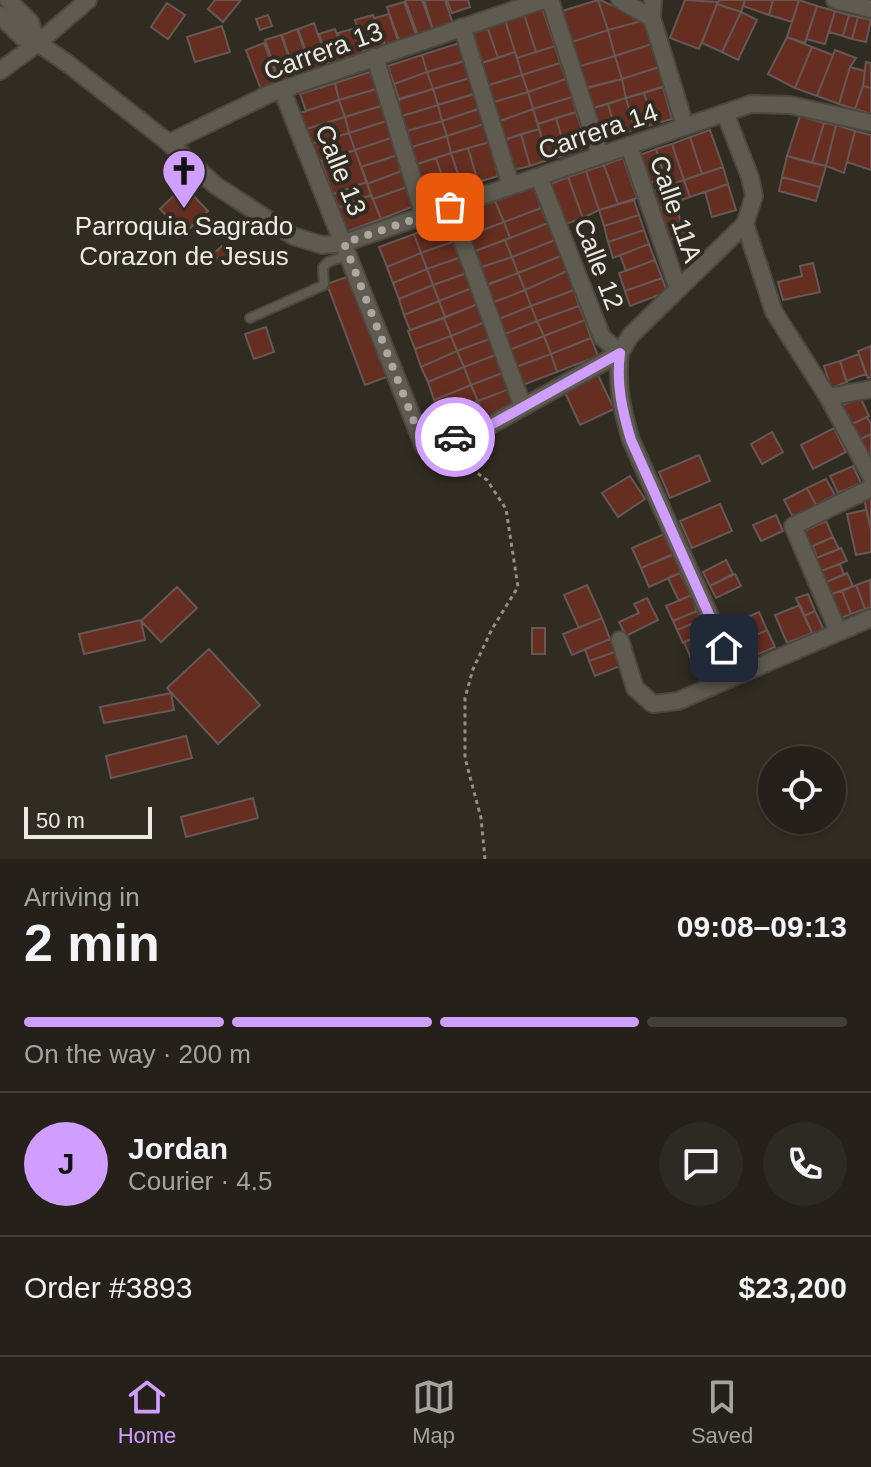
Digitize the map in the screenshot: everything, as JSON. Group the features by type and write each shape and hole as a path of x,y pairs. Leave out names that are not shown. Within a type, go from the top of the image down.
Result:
{"street":[{"path":"8,0 30,22 38,43"},
{"path":"0,71 88,0"},
{"name":"Carrera 13","path":"169,143 282,90 543,0"},
{"path":"550,0 600,155"},
{"path":"620,0 652,18"},
{"path":"653,0 652,18 685,126"},
{"path":"835,0 871,9"},
{"path":"0,15 22,37 38,43 169,143 215,185 293,236 322,245 347,248"},
{"path":"462,27 511,186"},
{"path":"375,57 424,216"},
{"name":"Calle 13","path":"282,90 424,447"},
{"name":"Carrera 14","path":"347,248 424,216 751,104 790,105 871,123"},
{"path":"725,113 750,177 754,196 745,224 630,336 620,353 617,376 621,407 631,440 736,674"},
{"name":"Calle 11A","path":"629,146 678,289"},
{"name":"Calle 12","path":"539,177 602,337 620,353"},
{"path":"450,207 523,407"},
{"path":"745,224 774,312 828,397 871,476"},
{"path":"424,447 489,426 620,353"},
{"path":"828,397 871,389"},
{"path":"838,631 793,526 871,488"},
{"path":"620,640 635,688 653,704 678,701 871,618"}],"lane":[{"path":"250,318 324,285 323,267 347,248"}],"path":[{"path":"424,447 427,455 470,468 487,480 506,509 514,551 518,587 492,629 473,669 465,698 465,758 481,818 485,859"}],"building":[{"path":"215,0 241,0 223,22 208,9"},
{"path":"405,0 422,0 434,33 419,38"},
{"path":"424,0 445,0 454,27 434,33"},
{"path":"447,0 468,0 470,7 452,13"},
{"path":"598,0 608,30 569,43 559,12"},
{"path":"600,0 645,20 608,30"},
{"path":"685,0 718,2 699,49 670,38"},
{"path":"719,0 745,0 741,12 717,4"},
{"path":"745,0 773,0 769,15 743,6"},
{"path":"773,0 799,0 792,22 769,15"},
{"path":"799,0 817,6 805,43 787,37"},
{"path":"404,2 417,37 400,43 387,7"},
{"path":"167,3 185,15 168,39 151,27"},
{"path":"717,4 741,12 722,52 702,43"},
{"path":"817,6 835,11 825,44 806,39"},
{"path":"542,8 555,46 536,52 524,14"},
{"path":"835,11 849,15 843,36 829,32"},
{"path":"741,12 757,20 738,60 722,52"},
{"path":"389,14 398,41 385,45 375,18"},
{"path":"524,14 536,52 517,58 505,20"},
{"path":"268,15 272,26 260,30 256,19"},
{"path":"373,15 383,46 365,51 355,20"},
{"path":"849,15 858,17 852,39 843,36"},
{"path":"858,17 871,20 866,42 852,39"},
{"path":"505,20 515,52 498,58 487,26"},
{"path":"645,20 652,44 615,56 608,30"},
{"path":"314,23 330,69 314,74 298,29"},
{"path":"222,26 230,52 195,62 187,37"},
{"path":"356,28 365,57 347,63 338,33"},
{"path":"297,29 313,75 297,80 282,35"},
{"path":"335,29 346,62 330,68 319,34"},
{"path":"488,29 498,58 482,63 473,33"},
{"path":"608,30 615,56 577,67 569,43"},
{"path":"281,35 297,81 281,86 265,40"},
{"path":"787,37 812,47 795,88 768,74"},
{"path":"264,43 280,85 262,92 246,50"},
{"path":"459,43 465,61 427,72 422,55"},
{"path":"652,44 659,67 622,79 615,56"},
{"path":"555,46 560,63 522,75 517,58"},
{"path":"812,47 833,55 817,96 795,88"},
{"path":"835,50 856,58 850,67 839,104 817,96"},
{"path":"515,52 522,75 489,85 482,63"},
{"path":"422,55 427,72 394,84 388,66"},
{"path":"615,56 622,79 585,88 577,67"},
{"path":"468,60 473,77 433,89 427,72"},
{"path":"866,62 871,63 871,88 863,86"},
{"path":"560,63 566,79 528,92 522,75"},
{"path":"659,67 665,86 626,98 622,79"},
{"path":"850,67 865,71 855,109 839,104"},
{"path":"370,72 376,89 339,100 335,83"},
{"path":"427,72 433,89 399,99 394,84"},
{"path":"522,75 528,92 494,102 489,85"},
{"path":"473,77 478,93 438,105 433,89"},
{"path":"566,79 572,97 533,109 528,92"},
{"path":"622,79 626,98 590,109 584,89"},
{"path":"335,83 339,100 306,111 300,94"},
{"path":"863,86 871,88 871,114 855,109"},
{"path":"663,87 672,119 654,124 644,93"},
{"path":"376,89 381,106 345,117 339,100"},
{"path":"433,89 438,105 402,116 398,100"},
{"path":"528,92 533,109 500,121 494,102"},
{"path":"476,93 481,108 442,121 438,105"},
{"path":"644,93 654,124 635,130 626,98"},
{"path":"572,97 576,112 538,124 533,109"},
{"path":"626,98 635,130 617,135 608,104"},
{"path":"339,100 345,117 306,129 300,113"},
{"path":"608,104 617,135 601,139 590,109"},
{"path":"438,105 442,121 407,131 402,116"},
{"path":"381,106 386,121 349,133 345,117"},
{"path":"479,109 484,124 447,136 442,121"},
{"path":"533,109 539,129 504,140 500,121"},
{"path":"576,112 588,147 567,155 556,118"},
{"path":"800,116 824,123 812,163 787,156"},
{"path":"345,117 349,133 310,144 306,129"},
{"path":"556,118 567,155 548,160 538,124"},
{"path":"390,120 394,137 355,150 349,133"},
{"path":"442,121 447,136 412,147 407,131"},
{"path":"824,123 836,125 826,166 812,163"},
{"path":"484,124 490,142 451,153 447,136"},
{"path":"836,125 855,131 844,173 826,166"},
{"path":"539,129 548,160 530,166 521,134"},
{"path":"710,130 723,167 702,174 690,137"},
{"path":"855,131 871,135 871,170 847,162"},
{"path":"349,133 355,150 313,163 307,145"},
{"path":"521,134 530,166 513,170 504,140"},
{"path":"447,136 451,153 411,166 406,149"},
{"path":"394,137 400,154 361,167 355,150"},
{"path":"690,137 702,174 684,180 672,144"},
{"path":"490,142 498,176 478,182 468,148"},
{"path":"672,144 684,180 668,186 656,149"},
{"path":"468,148 478,182 462,186 451,153"},
{"path":"656,149 665,178 646,184 637,156"},
{"path":"355,150 367,182 333,194 321,161"},
{"path":"451,153 462,186 447,191 436,158"},
{"path":"398,155 404,170 367,184 361,167"},
{"path":"787,156 826,166 820,187 782,177"},
{"path":"436,158 447,191 426,197 415,165"},
{"path":"623,158 637,198 618,204 604,165"},
{"path":"604,165 618,204 599,210 586,171"},
{"path":"723,167 728,184 690,197 684,180"},
{"path":"404,170 410,186 373,199 367,184"},
{"path":"586,171 599,210 583,218 568,177"},
{"path":"568,177 583,218 563,225 548,185"},
{"path":"782,177 820,187 816,201 779,191"},
{"path":"684,180 690,197 654,210 648,193"},
{"path":"367,182 371,195 337,208 328,196"},
{"path":"728,184 736,210 712,217 705,192"},
{"name":"Parroquia Sagrado Corazon de Jesus","path":"184,186 208,211 184,234 160,209"},
{"path":"410,186 417,205 381,219 373,199"},
{"path":"534,187 541,208 504,222 495,201"},
{"path":"371,195 381,219 346,232 337,208"},
{"path":"634,200 639,215 604,226 599,210"},
{"path":"495,201 504,222 466,237 457,214"},
{"path":"675,203 685,235 664,242 654,210"},
{"path":"541,208 548,223 510,238 504,222"},
{"path":"639,215 644,230 608,242 604,226"},
{"path":"448,221 455,241 421,253 414,234"},
{"path":"504,222 510,238 470,253 464,237"},
{"path":"548,223 555,240 512,257 505,240"},
{"path":"644,230 649,244 613,258 608,242"},
{"path":"414,234 421,253 387,267 379,247"},
{"path":"505,240 512,257 476,269 470,253"},
{"path":"555,240 561,256 518,273 512,257"},
{"path":"455,241 461,257 427,269 421,253"},
{"path":"649,244 655,260 626,271 620,255"},
{"path":"222,246 232,258 222,265 213,254"},
{"path":"421,253 427,269 393,283 387,267"},
{"path":"561,256 567,271 525,290 518,273"},
{"path":"461,257 467,273 433,285 427,269"},
{"path":"512,257 518,273 483,286 476,269"},
{"path":"655,260 662,278 625,291 619,273"},
{"path":"813,263 820,292 783,300 778,282 802,276 800,266"},
{"path":"427,269 433,285 399,299 393,283"},
{"path":"567,271 574,290 531,306 525,290"},
{"path":"467,273 472,288 439,301 433,285"},
{"path":"518,273 525,290 487,305 480,288"},
{"path":"355,274 392,375 365,385 327,284"},
{"path":"662,278 667,292 630,306 625,291"},
{"path":"433,285 439,301 404,315 399,299"},
{"path":"472,288 478,304 445,317 439,301"},
{"path":"525,290 531,306 494,321 487,305"},
{"path":"574,290 579,306 537,321 531,306"},
{"path":"439,301 445,317 410,330 404,315"},
{"path":"478,304 485,322 451,336 444,318"},
{"path":"531,306 537,321 500,336 494,321"},
{"path":"579,306 585,320 544,336 537,321"},
{"path":"444,318 451,336 415,349 408,331"},
{"path":"585,320 591,338 551,354 544,336"},
{"path":"537,321 544,336 507,351 500,336"},
{"path":"485,322 492,338 457,351 451,336"},
{"path":"266,327 274,352 254,359 245,334"},
{"path":"451,336 457,351 421,367 415,349"},
{"path":"544,336 551,354 513,368 507,351"},
{"path":"492,338 498,354 464,367 457,351"},
{"path":"591,338 598,356 557,372 551,354"},
{"path":"871,346 871,377 868,378 858,351"},
{"path":"457,351 464,367 428,382 421,367"},
{"path":"498,354 505,372 471,385 464,367"},
{"path":"551,354 557,372 520,386 513,368"},
{"path":"859,354 866,374 846,381 840,361"},
{"path":"840,361 847,382 831,388 824,366"},
{"path":"464,367 471,385 434,400 428,382"},
{"path":"505,372 512,388 478,401 471,385"},
{"path":"597,373 614,409 580,425 563,388"},
{"path":"471,385 478,401 439,414 434,400"},
{"path":"512,388 518,406 485,419 478,401"},
{"path":"860,397 869,416 850,425 841,406"},
{"path":"478,401 485,419 446,433 439,414"},
{"path":"867,417 871,434 859,440 850,425"},
{"path":"834,428 846,452 813,469 801,445"},
{"path":"772,432 783,452 762,464 751,444"},
{"path":"871,434 871,456 869,457 859,440"},
{"path":"699,455 710,481 670,498 659,472"},
{"path":"853,466 861,483 838,493 830,476"},
{"path":"630,476 645,499 618,517 602,493"},
{"path":"826,479 835,495 816,505 807,488"},
{"path":"807,488 816,505 793,517 784,500"},
{"path":"871,498 871,530 864,499"},
{"path":"720,504 732,531 692,548 680,521"},
{"path":"866,510 871,530 871,552 856,555 847,514"},
{"path":"776,515 783,531 761,541 753,525"},
{"path":"826,521 833,537 808,548 802,532"},
{"path":"664,534 673,554 641,568 632,548"},
{"path":"833,537 839,549 817,558 813,546"},
{"path":"841,548 847,561 821,571 816,558"},
{"path":"677,553 685,571 649,587 641,568"},
{"path":"726,560 733,574 710,586 703,572"},
{"path":"840,564 844,575 826,582 821,571"},
{"path":"680,573 691,595 679,601 668,578"},
{"path":"847,573 853,586 832,594 826,582"},
{"path":"735,574 741,586 716,598 710,586"},
{"path":"870,580 871,607 865,609 856,585"},
{"path":"587,585 602,618 579,628 564,595"},
{"path":"856,585 865,609 851,614 842,591"},
{"path":"177,587 197,608 161,642 141,621"},
{"path":"842,591 851,614 839,619 829,595"},
{"path":"808,594 815,611 804,616 796,598"},
{"path":"691,595 697,611 673,621 666,606"},
{"path":"647,598 658,620 626,636 619,622 639,613 634,604"},
{"path":"800,605 812,633 787,643 775,615"},
{"path":"697,611 701,620 677,630 673,621"},
{"path":"815,611 825,632 814,637 804,616"},
{"path":"759,612 767,630 735,645 726,626"},
{"path":"602,618 610,639 572,655 563,634"},
{"path":"141,620 145,640 84,654 79,634"},
{"path":"701,620 707,632 683,643 677,630"},
{"path":"532,628 545,628 545,654 532,654"},
{"path":"767,630 775,647 742,661 735,645"},
{"path":"707,632 712,645 689,654 684,642"},
{"path":"610,639 615,652 589,661 585,649"},
{"path":"712,645 716,655 693,664 689,654"},
{"path":"209,649 260,705 218,744 167,688"},
{"path":"615,652 620,666 595,676 589,661"},
{"path":"171,693 174,710 104,723 100,707"},
{"path":"186,736 192,758 111,778 106,756"},
{"path":"253,798 258,818 186,837 181,817"}],"way so far":[{"path":"450,207 344,243 424,447 455,437"}],"place":[{"name":"Parroquia Sagrado Corazon de Jesus","path":"184,210"}],"route":[{"path":"455,437 489,426 620,353 617,376 621,407 631,440 724,648"}]}
